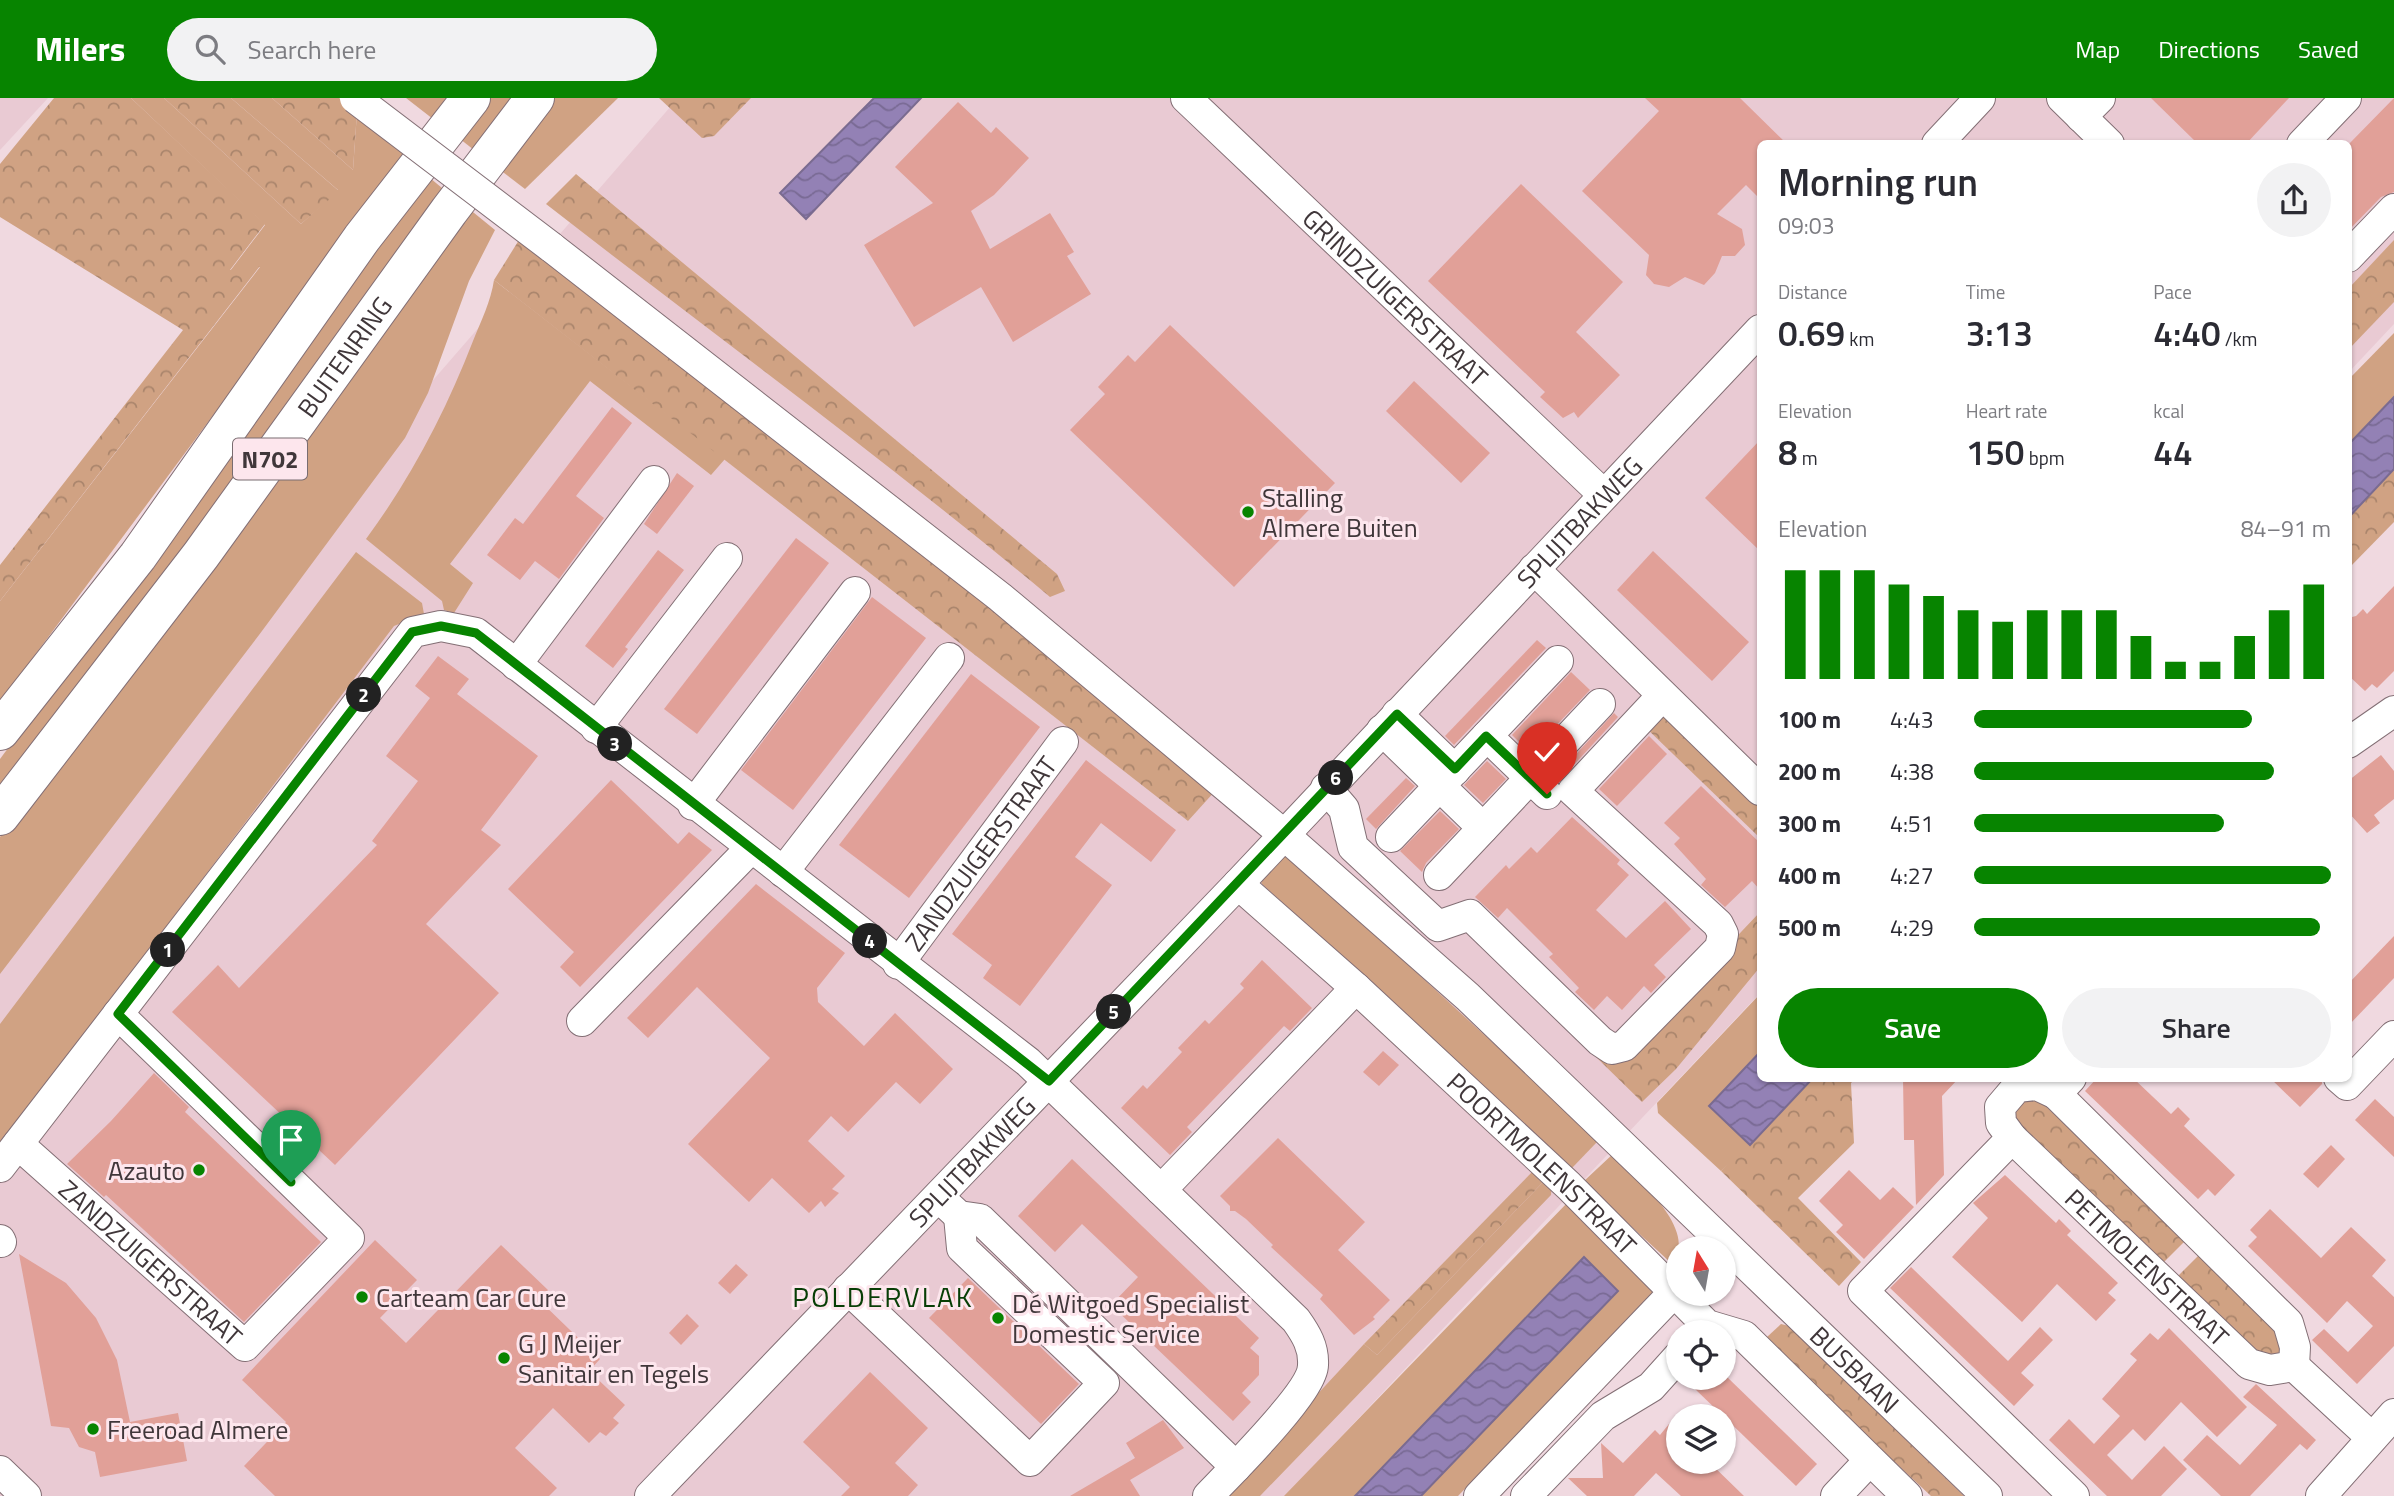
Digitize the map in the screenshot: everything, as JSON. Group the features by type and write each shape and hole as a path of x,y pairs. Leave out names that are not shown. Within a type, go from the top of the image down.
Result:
{"highway":[{"name":"BUITENRING","path":"0,731 138,556 362,239 471,98"},
{"name":"BUITENRING","path":"0,816 201,555 449,211 535,98"}],"street":[{"name":"BUSBAAN","path":"355,98 1000,597 1283,834 1468,997 1711,1236"},
{"name":"GRINDZUIGERSTRAAT","path":"1185,98 1604,495"},
{"path":"1941,140 1980,98"},
{"path":"2306,140 2346,98"},
{"path":"2081,104 2106,140"},
{"path":"2352,253 2394,209"},
{"name":"SPLIJTBAKWEG","path":"650,1496 848,1289 948,1206 1049,1081 1757,333"},
{"path":"516,665 654,481"},
{"path":"596,728 727,558"},
{"path":"1534,569 1757,787"},
{"path":"693,805 855,592"},
{"name":"ZANDZUIGERSTRAAT","path":"0,1167 412,632 441,626 476,633 1049,1081 1296,1320 1309,1338 1314,1367 1303,1390 1208,1496"},
{"path":"783,872 949,658"},
{"path":"1391,837 1558,661"},
{"path":"1326,788 1344,808 1353,847 1438,926 1470,915 1612,1049 1624,1046 1720,948 1723,934 1718,924 1573,791 1662,696"},
{"path":"1439,875 1483,828 1539,786 1600,704"},
{"path":"2352,740 2394,710"},
{"path":"1389,722 1447,778 1483,828"},
{"path":"1486,736 1539,786"},
{"name":"ZANDZUIGERSTRAAT","path":"898,964 1063,742"},
{"path":"582,1021 751,848"},
{"name":"POORTMOLENSTRAAT","path":"1238,884 1356,988 1666,1280"},
{"path":"1161,1189 1356,988"},
{"name":"ZANDZUIGERSTRAAT","path":"18,1144 245,1346 349,1238 118,1014"},
{"path":"2352,1081 2388,1054"},
{"path":"2074,1496 1863,1292 2012,1138 2000,1124 2000,1107 2017,1087 2064,1086 2288,1323 2295,1348 2294,1366 2372,1438"},
{"name":"PETMOLENSTRAAT","path":"2012,1138 2249,1364 2270,1370 2294,1366"},
{"name":"SPLIJTBAKWEG","path":"848,1289 1030,1461 1104,1382 962,1248 948,1206"},
{"path":"948,1206 980,1219 1236,1467"},
{"name":"BUSBAAN","path":"1736,1260 1987,1496"},
{"path":"1479,1496 1666,1300"},
{"name":"POORTMOLENSTRAAT","path":"1736,1334 1744,1336 1907,1496"},
{"path":"1526,1496 1603,1416 1651,1387 1666,1370"},
{"path":"2321,1496 2394,1415"},
{"path":"1836,1496 1869,1461"},
{"path":"0,1471 26,1496"}],"shaded area":[{"path":"0,98 48,98 0,150"},
{"path":"678,98 2394,98 2394,324 2352,369 2352,140 1757,140 1757,996 1285,1496 0,1496 0,879"}],"green space":[{"path":"54,98 131,98 265,224 230,270 260,266 0,601 0,565 183,330 0,217 0,164"},
{"path":"131,98 164,98 301,224 338,190 231,98 272,98 353,170 357,112 408,153 0,702 0,601 260,267 230,271 265,225"},
{"path":"164,98 231,98 339,191 301,224"},
{"path":"272,98 339,98 357,112 353,170"},
{"path":"406,98 449,98 433,119"},
{"path":"482,98 513,98 474,150 455,135"},
{"path":"546,98 618,98 525,189 495,166"},
{"path":"659,98 751,98 714,136 702,138"},
{"path":"576,174 1057,574 1065,591 1050,597 863,447 546,204"},
{"path":"430,178 448,193 0,795 0,759"},
{"path":"468,208 495,230 469,281 428,393 405,438 259,635 0,974 0,837"},
{"path":"519,240 704,379 995,607 1216,790 1188,821 494,280"},
{"path":"2394,240 2394,302 2352,346 2352,285"},
{"path":"494,280 725,459 711,475 590,381 450,564 473,583 454,613 444,610 442,601 366,539 413,468 439,418 491,296"},
{"path":"2394,333 2394,397 2352,441 2352,376"},
{"path":"2394,469 2394,522 2352,565 2352,513"},
{"path":"356,552 422,603 424,614 394,626 0,1146 0,1024"},
{"path":"1658,711 1757,805 1757,835 1643,725"},
{"path":"1277,854 1289,855 1580,1123 1597,1142 1572,1168 1262,884 1258,871"},
{"path":"1757,915 1757,971 1676,1069 1642,1102 1595,1056 1601,1049 1630,1049"},
{"path":"1757,997 1757,1055 1709,1106 1750,1145 1721,1171 1658,1113 1657,1103"},
{"path":"1809,1082 1852,1082 1854,1143 1798,1198 1861,1262 1839,1286 1721,1171"},
{"path":"2038,1099 2187,1239 2160,1266 2011,1124 2015,1104"},
{"path":"1614,1153 1662,1205 1672,1221 1678,1236 1666,1236 1666,1258 1583,1182"},
{"path":"1535,1169 1546,1179 1377,1355 1364,1344"},
{"path":"1546,1179 1552,1183 1551,1195 1260,1496 1223,1496 1364,1344 1377,1355"},
{"path":"1568,1202 1660,1288 1458,1496 1421,1496 1618,1291 1584,1257 1355,1496 1284,1496"},
{"path":"2201,1253 2283,1332 2281,1350 2271,1360 2261,1361 2175,1279"},
{"path":"1781,1324 1789,1326 1964,1496 1931,1496 1829,1401 1767,1337"}],"water":[{"path":"874,98 921,98 806,219 780,193"},
{"path":"2394,397 2394,469 2352,514 2352,441"},
{"path":"1757,1055 1757,1082 1809,1082 1750,1145 1709,1106"},
{"path":"1584,1257 1618,1291 1421,1496 1355,1496"}],"building":[{"path":"1645,98 1740,98 1783,140 1757,140 1757,196 1746,185 1717,214 1742,229 1745,245 1735,256 1722,256 1715,273 1704,285 1685,277 1669,287 1654,284 1646,275 1649,255 1582,191 1659,111"},
{"path":"2151,98 2289,98 2250,140 2194,140"},
{"path":"2394,98 2394,192 2381,197 2352,227 2352,141"},
{"path":"958,102 991,133 996,127 1029,158 994,195 971,211 990,249 1050,213 1074,252 1067,256 1091,294 1013,342 981,287 914,327 864,245 933,203 895,167"},
{"path":"1521,184 1623,282 1576,332 1620,375 1578,418 1574,412 1563,418 1540,397 1545,392 1428,281"},
{"path":"1170,325 1335,483 1234,587 1070,430 1105,394 1098,387 1128,355 1135,362"},
{"path":"1414,381 1490,453 1461,483 1386,411"},
{"path":"612,407 632,423 576,496 604,518 559,579 535,561 520,580 487,555 515,518 523,524"},
{"path":"1757,443 1757,548 1705,498"},
{"path":"677,473 694,486 657,534 644,524"},
{"path":"796,538 829,563 697,734 664,709"},
{"path":"658,550 684,570 625,647 628,649 613,668 585,646"},
{"path":"1653,551 1749,642 1712,681 1617,590"},
{"path":"2394,586 2394,671 2377,688 2372,684 2365,691 2352,679 2352,617 2363,609 2367,614"},
{"path":"872,597 926,638 793,810 741,770"},
{"path":"1537,640 1546,648 1454,745 1445,736"},
{"path":"438,656 469,679 457,694 538,756 481,830 501,845 426,924 499,993 335,1165 172,1012 218,965 239,988 377,845 372,841 418,781 386,756 430,698 415,686"},
{"path":"1571,672 1590,690 1530,753 1512,735"},
{"path":"971,674 1040,727 909,898 839,845"},
{"path":"1614,713 1618,717 1559,781 1555,777"},
{"path":"1649,736 1667,754 1617,806 1599,789"},
{"path":"2381,755 2394,771 2394,799 2374,815 2380,823 2367,833 2352,816 2352,778"},
{"path":"1086,760 1176,830 1151,862 1101,823 1075,857 1112,885 1020,1006 983,978 992,965 952,934"},
{"path":"1487,761 1506,779 1483,803 1464,785"},
{"path":"1406,778 1415,786 1376,829 1366,819"},
{"path":"611,780 678,844 689,832 712,850 580,987 560,967 574,952 508,889"},
{"path":"1701,786 1757,840 1757,887 1752,881 1725,907 1701,885 1706,879 1674,844 1680,838 1664,823"},
{"path":"1440,811 1459,829 1426,863 1422,872 1400,851"},
{"path":"1572,817 1620,860 1617,864 1629,875 1596,910 1626,938 1665,901 1691,929 1654,965 1666,977 1651,993 1644,986 1622,1010 1607,996 1594,1010 1575,992 1579,988 1549,957 1553,954 1507,908 1498,918 1475,897 1506,865 1509,869 1531,847 1537,853"},
{"path":"756,884 845,953 817,988 818,1002 864,1046 895,1013 953,1069 920,1104 896,1082 848,1132 831,1116 808,1141 845,1176 832,1189 839,1193 825,1207 821,1201 809,1213 772,1178 749,1202 688,1144 770,1058 697,987 648,1038 627,1018"},
{"path":"2394,936 2394,978 2352,1022 2352,980"},
{"path":"1262,960 1312,1008 1290,1031 1284,1026 1187,1127 1192,1132 1170,1155 1121,1108 1143,1085 1147,1089 1182,1052 1178,1048 1205,1020 1209,1024 1244,988 1240,984"},
{"path":"1383,1051 1399,1065 1379,1086 1363,1072"},
{"path":"154,1073 189,1107 185,1112 321,1242 244,1322 106,1195 104,1197 67,1164"},
{"path":"1903,1082 1955,1082 1942,1096 1944,1175 1916,1205 1914,1140 1904,1140"},
{"path":"2093,1082 2137,1082 2171,1114 2178,1107 2190,1119 2184,1126 2235,1175 2215,1196 2208,1189 2198,1199 2085,1091"},
{"path":"2274,1082 2322,1082 2300,1107"},
{"path":"2375,1099 2394,1117 2394,1157 2355,1120"},
{"path":"1278,1138 1365,1222 1338,1250 1390,1300 1373,1317 1375,1319 1354,1335 1320,1299 1323,1295 1271,1247 1273,1245 1246,1219 1235,1211 1230,1211 1230,1206 1220,1196"},
{"path":"2331,1145 2345,1159 2318,1188 2303,1174"},
{"path":"1072,1159 1259,1338 1250,1348 1259,1356 1259,1375 1242,1393 1251,1402 1233,1421 1111,1305 1138,1277 1082,1224 1055,1252 1018,1216"},
{"path":"1849,1170 1880,1200 1893,1187 1914,1207 1864,1259 1836,1232 1843,1225 1819,1201"},
{"path":"2005,1175 2056,1223 2059,1219 2071,1231 2067,1235 2118,1283 2108,1293 2116,1300 2096,1321 2057,1284 2022,1322 1952,1257 1988,1218 1973,1203"},
{"path":"2270,1209 2321,1258 2351,1227 2386,1260 2372,1276 2394,1297 2394,1346 2357,1384 2312,1340 2324,1329 2348,1352 2373,1326 2347,1301 2327,1323 2248,1246 2257,1237 2250,1230"},
{"path":"375,1240 417,1280 380,1318 406,1343 501,1245 548,1290 539,1300 600,1359 589,1371 625,1405 613,1418 619,1423 606,1436 600,1432 589,1443 553,1408 515,1448 557,1488 549,1496 275,1496 244,1466 286,1422 242,1380"},
{"path":"19,1254 66,1283 96,1318 117,1360 130,1422 178,1413 187,1461 100,1477 95,1452 79,1447 69,1428 51,1426"},
{"path":"736,1264 748,1275 730,1294 718,1283"},
{"path":"1911,1267 2008,1361 2040,1327 2053,1340 2021,1373 2034,1385 2014,1406 1890,1288"},
{"path":"968,1278 1079,1384 1041,1424 929,1318"},
{"path":"687,1314 699,1326 681,1345 669,1333"},
{"path":"2169,1328 2247,1407 2217,1437 2181,1402 2145,1441 2133,1429 2107,1455 2132,1480 2164,1446 2187,1469 2161,1496 2107,1496 2049,1440 2069,1419 2094,1444 2120,1416 2102,1399 2137,1360 2130,1354 2150,1333 2158,1340"},
{"path":"870,1372 928,1428 895,1463 918,1485 908,1496 841,1496 850,1487 803,1442"},
{"path":"2256,1384 2316,1440 2307,1450 2300,1444 2250,1496 2221,1496 2183,1460 2207,1435 2240,1465 2277,1425 2243,1397"},
{"path":"1736,1386 1817,1464 1796,1486 1736,1428 1736,1404 1711,1404 1696,1390 1736,1390"},
{"path":"1163,1420 1184,1448 1130,1480 1140,1496 1070,1496 1135,1458 1126,1443"},
{"path":"1666,1428 1666,1474 1721,1474 1744,1496 1681,1496 1656,1473 1634,1496 1587,1496 1568,1478 1603,1478 1601,1443 1623,1463 1655,1430 1660,1435"}],"place":[{"name":"Stalling Almere Buiten","path":"1248,512"},
{"name":"Azauto","path":"199,1170"},
{"name":"Carteam Car Cure","path":"362,1297"},
{"name":"Dé Witgoed Specialist Domestic Service","path":"998,1318"},
{"name":"G J Meijer Sanitair en Tegels","path":"504,1358"},
{"name":"Freeroad Almere","path":"93,1429"}],"district":[{"name":"POLDERVLAK","path":"883,1296"}],"route":[{"path":"291,1182 118,1014 412,632 441,626 476,633 1049,1081 1397,714 1455,769 1486,736 1547,794"}]}
